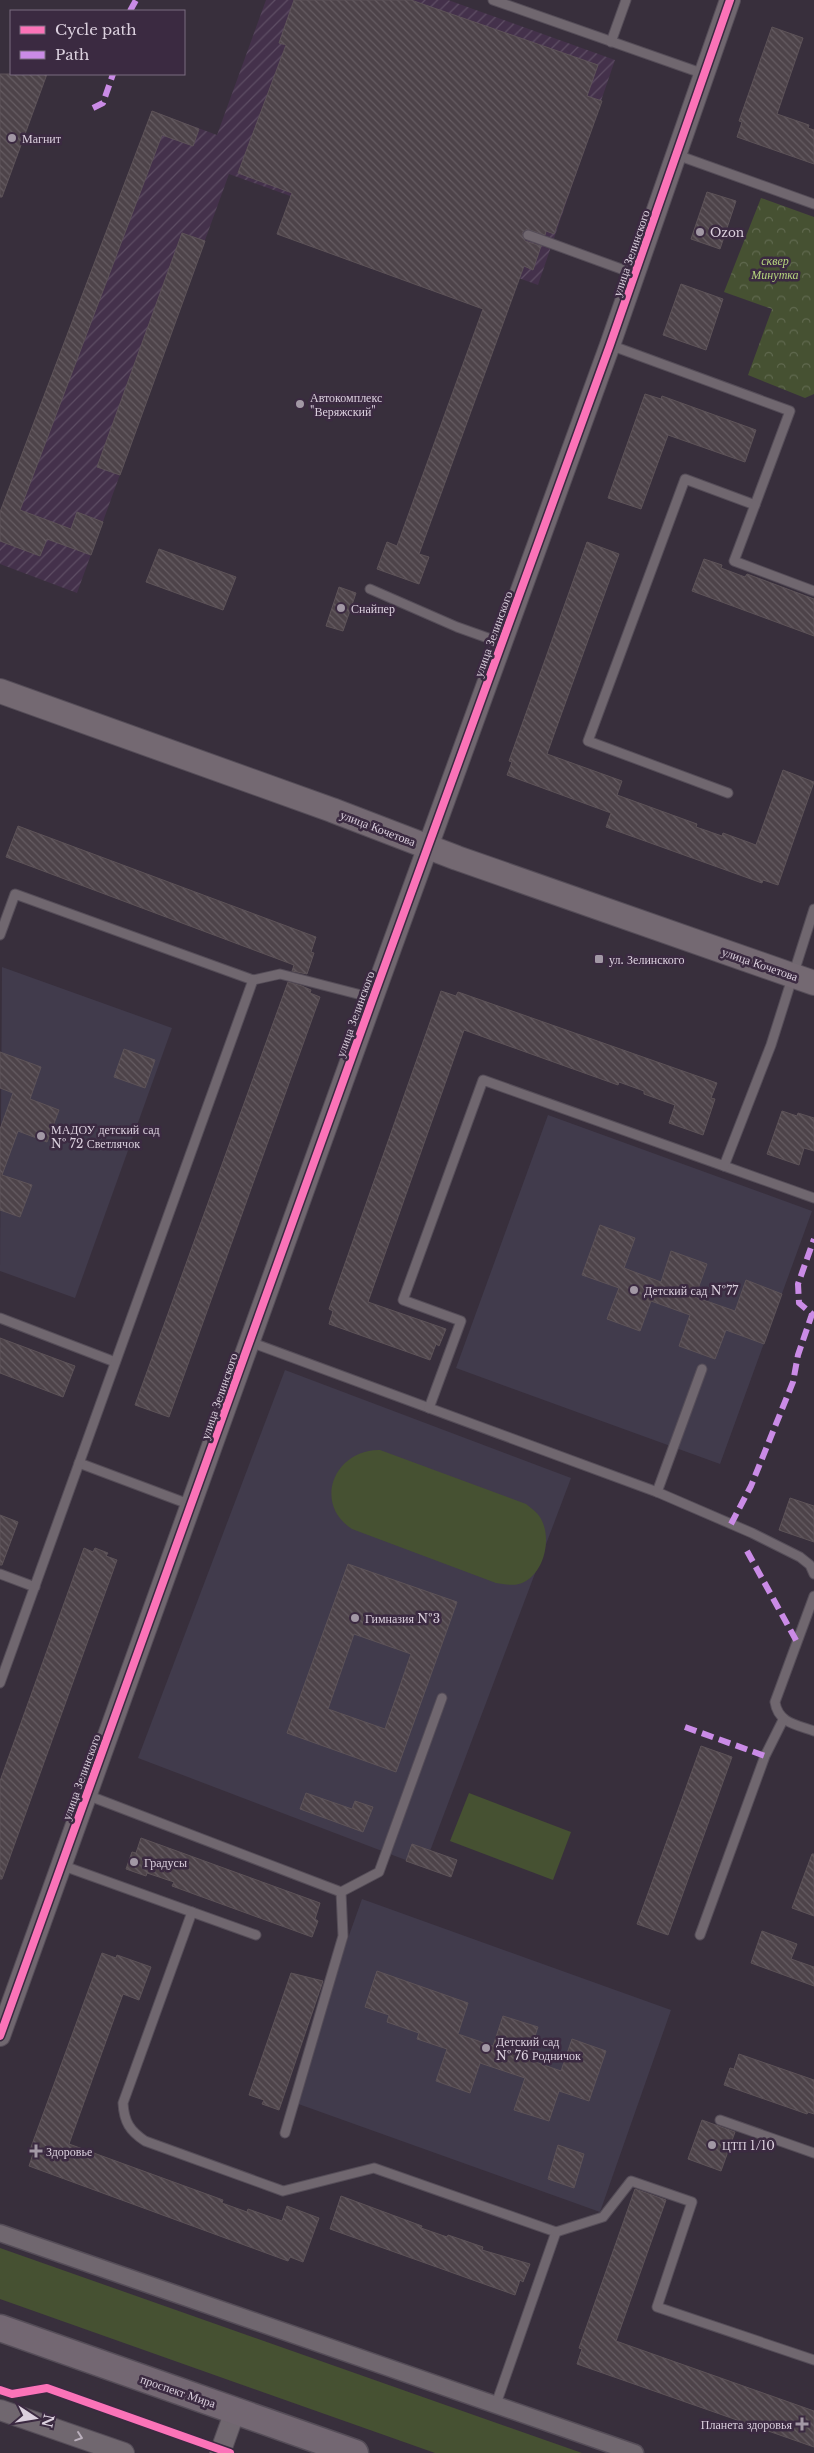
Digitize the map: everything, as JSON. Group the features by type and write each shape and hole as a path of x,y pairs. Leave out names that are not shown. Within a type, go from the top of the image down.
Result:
{"main road":[{"name":"улица Кочетова","path":"0,691 332,810 428,848 804,979"},
{"name":"проспект Мира","path":"0,2328 355,2453"}],"street":[{"name":"улица Зелинского","path":"0,2036 372,998 610,345 730,0"},
{"path":"0,2232 635,2453"},
{"path":"0,2410 124,2453"},
{"path":"220,2453 234,2411"}],"lane":[{"path":"493,0 704,74"},
{"path":"611,42 626,0"},
{"path":"677,155 814,204"},
{"path":"528,235 635,274"},
{"path":"610,345 790,411 734,561 814,591"},
{"path":"728,793 588,741 685,479 755,505"},
{"path":"370,590 457,627 502,643"},
{"path":"0,935 15,894 253,980 280,974 372,998"},
{"path":"724,1166 771,1046 804,979 814,910"},
{"path":"0,1684 253,980"},
{"path":"429,1408 461,1321 403,1300 483,1080 814,1198"},
{"path":"0,1318 115,1362"},
{"path":"250,1342 657,1492 752,1533 800,1557 810,1565 814,1574"},
{"path":"657,1492 702,1369"},
{"path":"78,1463 191,1505"},
{"path":"0,1574 35,1587"},
{"path":"814,1596 775,1702 776,1712 783,1720 814,1732"},
{"path":"86,1794 341,1892 380,1872 442,1698"},
{"path":"700,1934 765,1756 783,1720"},
{"path":"61,1865 256,1934"},
{"path":"285,2133 342,1945 341,1892"},
{"path":"192,1912 123,2104 124,2118 133,2133 146,2140 282,2191 374,2168 556,2232 603,2216 631,2181 692,2202 657,2307 814,2360"},
{"path":"720,2120 814,2153"},
{"path":"496,2404 556,2232"}],"shaded area":[{"path":"266,0 448,0 615,60 538,285 229,174 77,593 0,564 0,515 152,111 217,135"},
{"path":"2,967 172,1028 75,1298 0,1271"},
{"name":"Детский сад №77","path":"548,1115 812,1211 720,1464 456,1368"},
{"name":"Гимназия №3","path":"285,1370 571,1478 424,1867 138,1758"},
{"path":"362,1899 671,2010 600,2212 290,2101"}],"green space":[{"name":"сквер Минутка","path":"761,198 814,217 814,394 805,398 748,375 772,309 724,292"},
{"path":"380,1450 526,1504 533,1509 542,1521 546,1538 543,1557 534,1574 519,1584 496,1583 352,1529 340,1518 333,1506 331,1492 334,1479 351,1458 364,1452"},
{"path":"469,1793 571,1832 553,1880 450,1841"},
{"path":"0,2248 582,2453 435,2453 0,2299"}],"building":[{"path":"294,0 411,0 598,65 587,96 602,101 554,234 546,231 545,235 527,229 522,233 525,241 541,246 533,270 524,266 419,554 429,557 419,584 377,569 387,542 397,546 483,309 277,234 292,193 238,173 286,45 279,43"},
{"path":"772,27 803,38 777,114 809,125 808,128 814,130 814,164 737,137 742,122 739,121"},
{"name":"Магнит","path":"0,74 47,75 2,197 0,197"},
{"path":"152,111 199,129 193,146 162,135 20,510 71,529 77,512 103,522 91,555 47,539 40,556 0,541 0,512"},
{"path":"707,192 736,201 720,249 691,239"},
{"path":"182,233 205,241 120,475 97,467"},
{"path":"681,284 723,299 706,350 663,335"},
{"path":"645,394 661,399 662,396 756,430 745,462 668,435 641,509 608,498"},
{"path":"587,542 619,554 547,754 622,781 617,795 697,824 696,827 722,836 723,833 756,845 783,770 814,782 778,885 763,880 762,883 606,827 611,813 507,775 512,762 509,761"},
{"path":"159,549 236,577 223,610 146,582"},
{"path":"704,559 722,565 721,568 745,577 747,574 814,599 814,636 692,591"},
{"path":"339,587 356,593 343,631 326,626"},
{"path":"18,826 316,937 311,952 314,953 307,974 292,971 294,965 6,857"},
{"path":"288,982 311,990 310,993 320,997 169,1417 135,1405"},
{"path":"441,991 456,996 458,992 717,1083 711,1098 715,1099 703,1135 669,1123 675,1105 644,1094 644,1091 619,1082 618,1085 464,1030 368,1302 446,1329 439,1346 436,1344 430,1360 329,1324 333,1311 329,1309"},
{"path":"124,1049 155,1060 145,1088 114,1077"},
{"name":"МАДОУ детский сад № 72 Светлячок","path":"0,1052 41,1067 30,1099 59,1110 47,1142 18,1131 2,1175 32,1185 20,1217 0,1210 0,1129 13,1093 0,1088"},
{"path":"782,1111 797,1116 798,1113 814,1118 814,1151 804,1148 799,1165 767,1154"},
{"path":"600,1225 635,1238 624,1268 661,1282 671,1251 707,1264 695,1297 735,1311 746,1280 782,1294 764,1344 726,1330 715,1359 679,1346 690,1315 651,1301 640,1331 607,1319 619,1288 582,1275"},
{"path":"0,1338 75,1366 63,1397 0,1373"},
{"path":"790,1498 814,1506 814,1542 779,1530"},
{"path":"0,1515 18,1522 2,1565 0,1565"},
{"path":"84,1548 93,1552 95,1548 108,1553 106,1556 117,1560 2,1879 0,1879 0,1781"},
{"path":"348,1564 457,1602 396,1772 287,1733","holes":["354,1634 411,1654 385,1729 328,1709"]},
{"path":"701,1746 732,1757 668,1935 637,1924"},
{"path":"306,1793 352,1809 355,1801 373,1807 363,1832 300,1809"},
{"path":"141,1838 320,1903 315,1919 318,1921 312,1937 172,1886 174,1882 147,1873 146,1876 126,1869 132,1852 136,1853"},
{"path":"412,1844 457,1860 451,1877 406,1861"},
{"path":"812,1854 814,1854 814,1916 792,1908"},
{"path":"762,1931 797,1944 791,1959 814,1967 814,1986 751,1963"},
{"path":"102,1953 116,1958 117,1955 151,1967 139,2000 123,1994 69,2144 223,2200 222,2203 247,2212 248,2209 282,2221 287,2206 319,2218 303,2262 290,2257 288,2261 29,2166 34,2151 30,2150"},
{"name":"Детский сад № 76 Родничок","path":"377,1971 468,2003 458,2034 493,2046 503,2016 538,2027 527,2059 561,2071 572,2039 606,2051 589,2101 559,2091 549,2121 514,2110 525,2078 480,2063 470,2093 436,2081 447,2049 417,2039 419,2033 387,2022 389,2015 365,2007"},
{"path":"291,1973 323,1981 279,2110 262,2104 264,2100 249,2095"},
{"path":"739,2054 814,2080 814,2114 808,2112 807,2114 724,2085 730,2068 734,2069"},
{"name":"ЦТП 1/10","path":"702,2120 735,2132 721,2171 688,2159"},
{"path":"558,2145 584,2154 574,2188 548,2179"},
{"path":"635,2189 666,2200 616,2341 814,2411 814,2447 577,2364 582,2349 579,2348"},
{"path":"341,2196 422,2226 421,2228 483,2247 482,2250 530,2264 523,2282 520,2280 515,2295 330,2229"}],"marked path":[{"path":"131,10 136,0"},
{"path":"93,108 103,103 113,75"},
{"path":"731,1524 751,1486 793,1382 798,1355 812,1314 799,1303 798,1284 814,1239"},
{"path":"747,1551 797,1642"},
{"path":"685,1727 765,1756"}],"cycle path":[{"path":"0,2036 610,345 730,0"},
{"path":"0,2390 12,2394 47,2388 230,2453"}],"place":[{"name":"Магнит","path":"12,138"},
{"name":"Ozon","path":"700,232"},
{"name":"Автокомплекс \"Веряжский\"","path":"300,404"},
{"name":"Снайпер","path":"341,608"},
{"name":"ул. Зелинского","path":"599,959"},
{"name":"МАДОУ детский сад № 72 Светлячок","path":"41,1136"},
{"name":"Детский сад №77","path":"634,1290"},
{"name":"Гимназия №3","path":"355,1618"},
{"name":"Градусы","path":"134,1862"},
{"name":"Детский сад № 76 Родничок","path":"486,2048"},
{"name":"ЦТП 1/10","path":"712,2145"},
{"name":"Здоровье","path":"36,2151"},
{"name":"Планета здоровья","path":"802,2424"}]}
